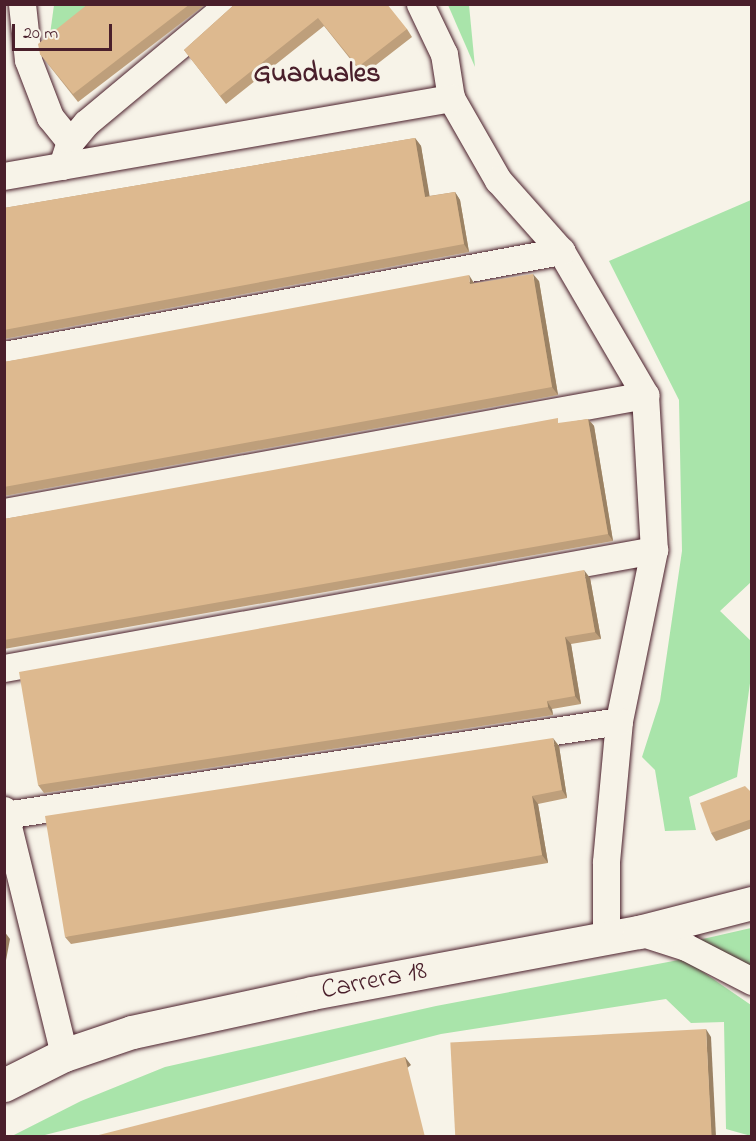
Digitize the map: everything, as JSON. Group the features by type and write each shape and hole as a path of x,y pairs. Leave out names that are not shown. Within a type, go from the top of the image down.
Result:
{"highway":[{"name":"Carrera 18","path":"4,1085 64,1055 132,1032 290,998 639,932 752,903"}],"street":[{"path":"22,4 28,60 66,154"},
{"path":"66,154 86,123 229,4"},
{"path":"420,4 444,54 451,99 498,180 561,251 645,395 654,550 619,721 606,862 606,938"},
{"path":"4,176 66,154 451,99"},
{"path":"4,355 561,251"},
{"path":"4,512 645,395"},
{"path":"4,668 654,550"},
{"path":"64,1055 5,812 619,721"},
{"path":"639,932 686,947 752,981"}],"green space":[{"path":"54,5 97,5 48,49"},
{"path":"448,5 469,5 475,67"},
{"path":"751,200 751,582 720,611 751,641 751,676 737,777 689,797 696,830 665,831 655,770 642,757 660,701 682,551 679,400 609,261"},
{"path":"751,928 751,970 694,941"},
{"path":"684,959 751,1005 751,1136 726,1129 724,1022 691,1023 666,999 441,1034 41,1136 12,1136 81,1101 165,1067 436,1006"}],"building":[{"path":"88,4 190,4 73,94 40,54 38,44"},
{"path":"235,4 387,4 407,29 358,67 318,18 220,96 184,50"},
{"path":"415,138 425,197 455,192 464,244 4,330 4,208"},
{"path":"533,274 552,387 4,487 4,362 469,275 470,284"},
{"path":"558,418 558,423 588,419 608,534 4,640 4,519"},
{"path":"584,570 595,632 565,637 575,696 547,701 548,707 38,785 19,672"},
{"path":"553,738 562,790 532,796 542,855 65,937 45,816"},
{"path":"745,786 752,793 752,819 711,833 700,803"},
{"path":"706,1029 712,1136 455,1136 450,1042"},
{"path":"405,1057 425,1137 91,1137"}],"district":[{"name":"Guaduales","path":"317,75"}]}
